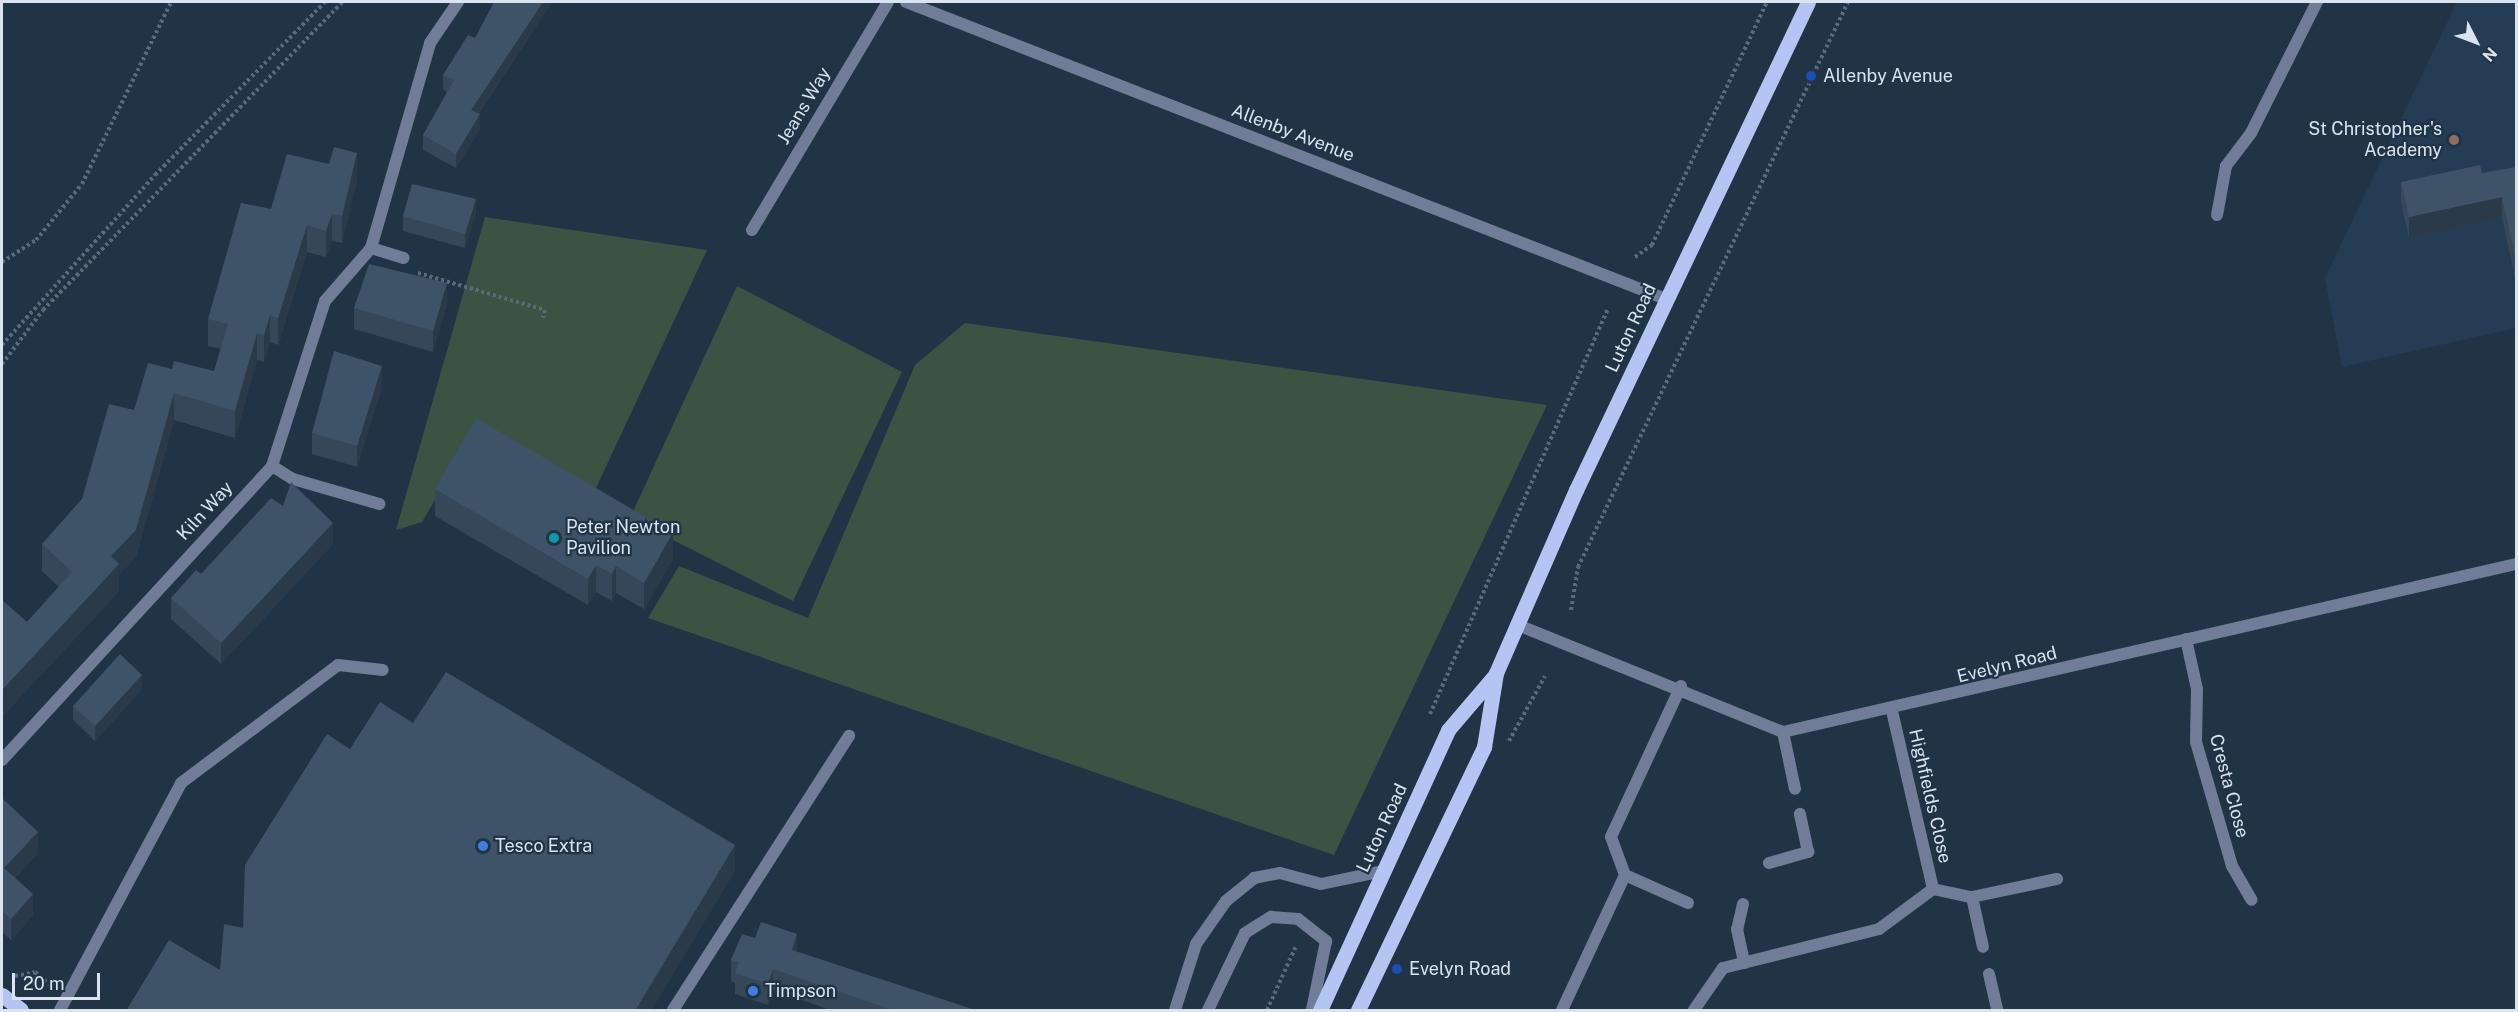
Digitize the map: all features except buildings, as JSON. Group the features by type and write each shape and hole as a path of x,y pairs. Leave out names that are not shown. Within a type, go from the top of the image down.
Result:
{"main road":[{"name":"Luton Road","path":"1358,1011 1484,747 1496,674 1666,299 1808,2"},
{"name":"Luton Road","path":"1320,1011 1448,729 1496,674"},
{"path":"2,995 21,1011"}],"street":[{"name":"Kiln Way","path":"2,760 272,466 325,300 371,248 430,43 458,2"},
{"name":"Jeans Way","path":"752,230 888,2"},
{"name":"Allenby Avenue","path":"906,2 1666,299"},
{"path":"2217,215 2226,166 2252,133 2316,2"},
{"path":"371,248 404,258"},
{"path":"272,466 293,479 379,504"},
{"name":"Evelyn Road","path":"1783,732 1892,711 2186,639 2517,564"},
{"path":"1518,625 1681,686 1783,732 1795,789"},
{"name":"Cresta Close","path":"2186,639 2197,689 2196,742 2232,866 2252,900"},
{"path":"60,1011 181,783 338,665 383,670"},
{"path":"1562,1011 1625,875 1611,837 1681,686"},
{"name":"Highfields Close","path":"1892,711 1933,889"},
{"path":"673,1011 849,736"},
{"path":"1769,862 1808,852 1800,814"},
{"path":"1175,1011 1196,944 1226,901 1254,878 1280,873 1321,884 1383,871"},
{"path":"1625,875 1688,903"},
{"name":"Highfields Close","path":"1694,1011 1723,968 1879,929 1933,889 1972,897 2057,879"},
{"path":"1972,897 1983,947"},
{"path":"1743,904 1737,929 1744,963"},
{"path":"1208,1011 1245,933 1271,917 1298,919 1326,941 1312,1011"},
{"path":"1989,974 1997,1011"}],"path":[{"path":"2,262 36,240 82,184 171,2"},
{"path":"2,345 155,175 325,2"},
{"path":"2,364 43,310 342,2"},
{"path":"1635,257 1652,245 1767,2"},
{"path":"1571,610 1578,567 1848,2"},
{"path":"404,258 409,270 545,310 543,318"},
{"path":"1426,723 1608,308"},
{"path":"1267,1011 1296,946"},
{"path":"11,975 35,972"}],"shaded area":[{"name":"St Christopher's Academy","path":"2457,2 2516,2 2516,328 2342,367 2325,278"}],"green space":[{"path":"485,217 707,250 589,503 473,436 422,522 396,530"},
{"path":"737,286 902,372 793,601 630,518"},
{"path":"965,323 1547,405 1334,855 648,618 679,566 808,618 915,365"}],"place":[{"name":"Allenby Avenue","path":"1811,76"},
{"name":"St Christopher's Academy","path":"2454,140"},
{"name":"Peter Newton Pavilion","path":"554,538"},
{"name":"Tesco Extra","path":"483,846"},
{"name":"Evelyn Road","path":"1397,969"},
{"name":"Timpson","path":"753,991"}]}
